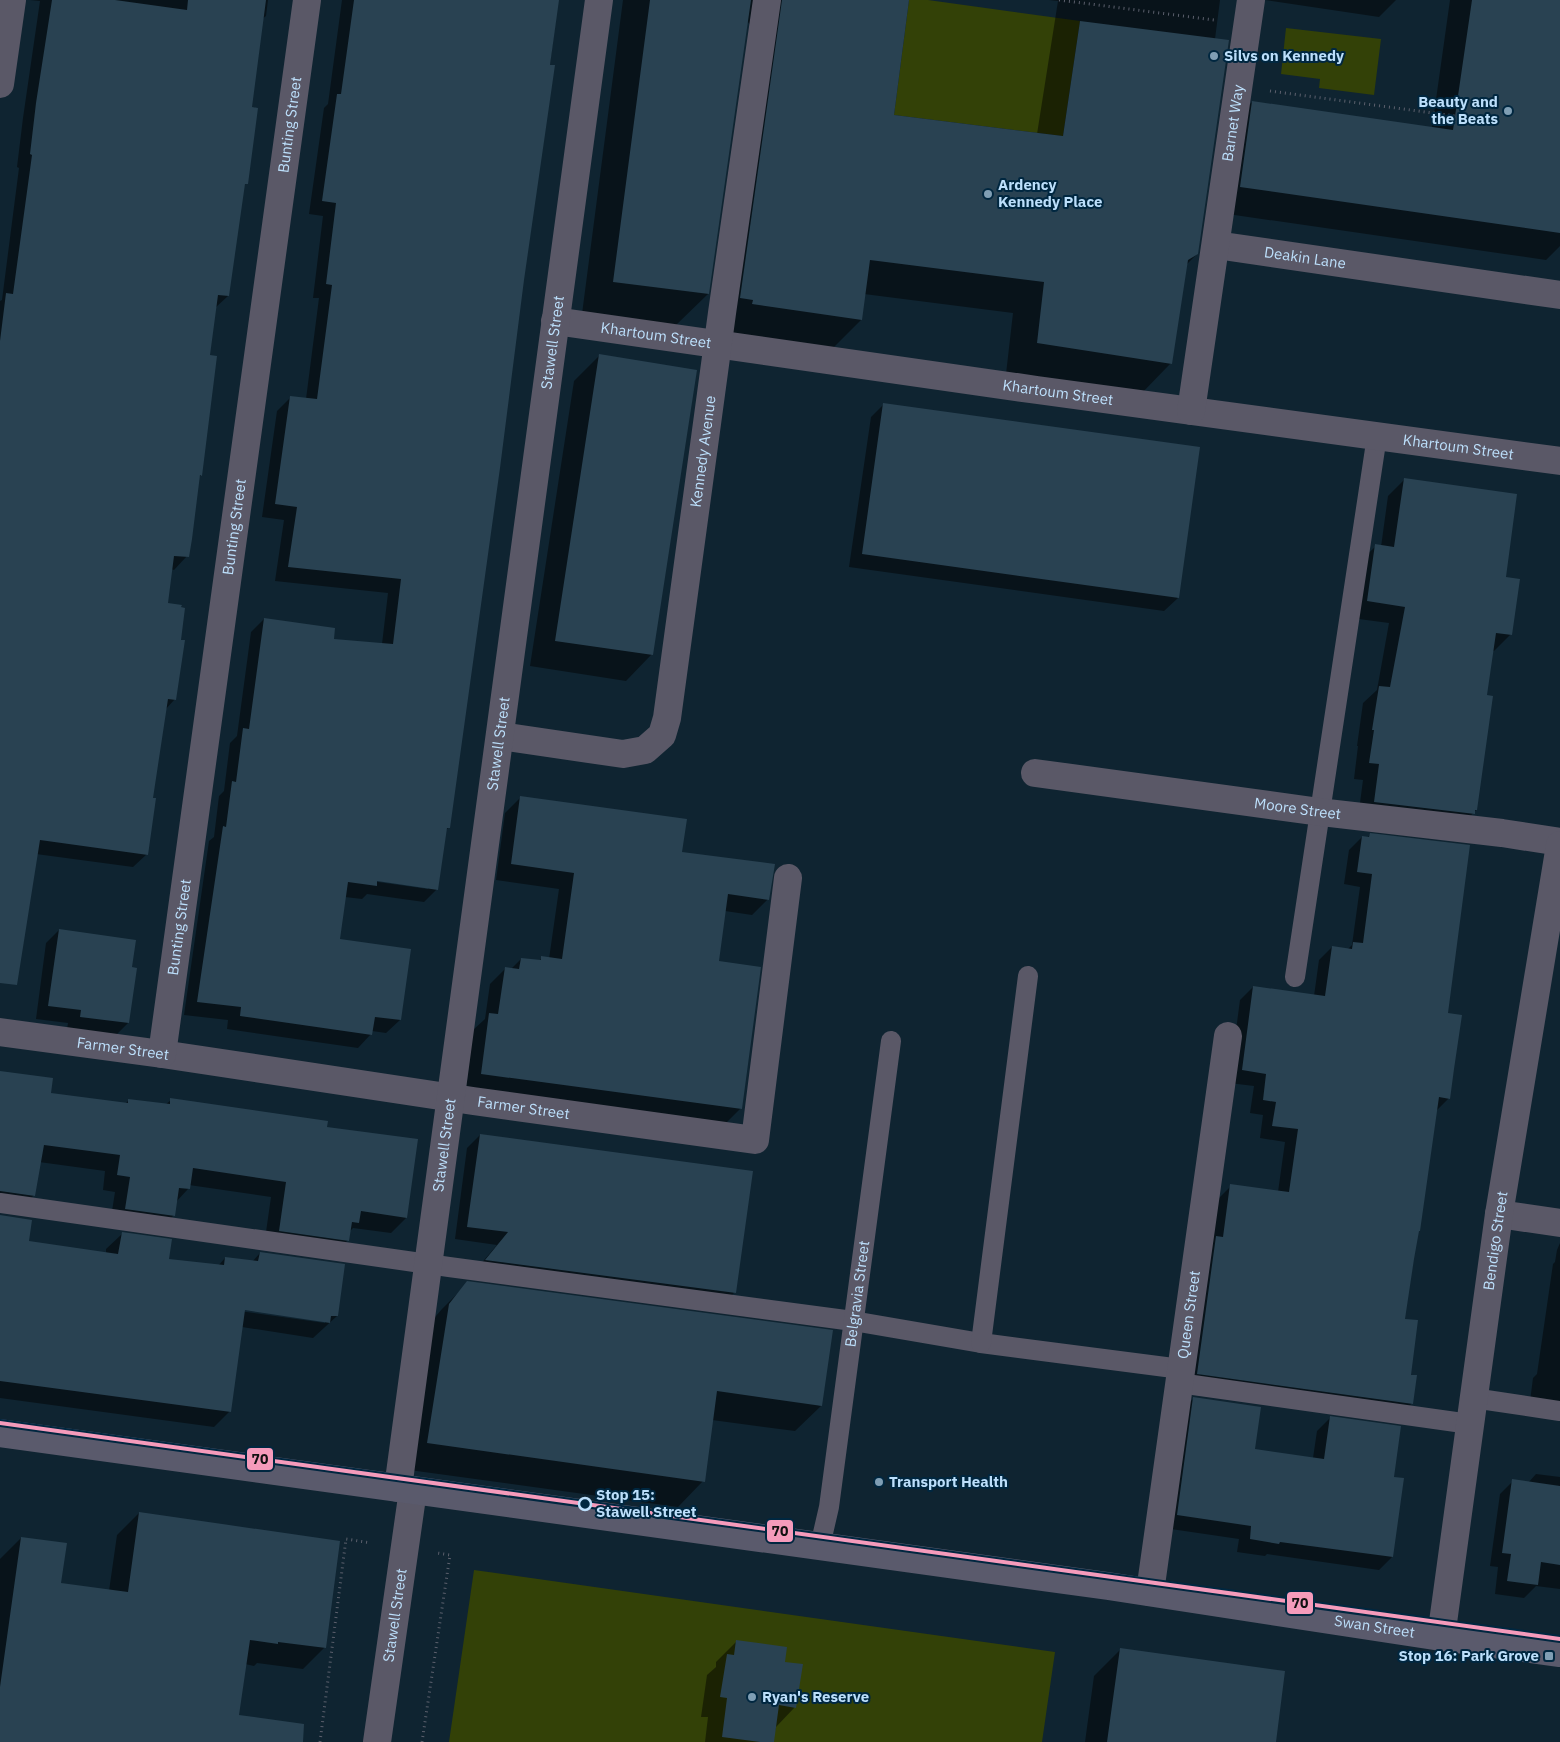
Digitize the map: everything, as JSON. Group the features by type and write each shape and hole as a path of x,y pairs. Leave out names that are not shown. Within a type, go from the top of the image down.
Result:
{"main road":[{"name":"Swan Street","path":"0,1433 1150,1592 1441,1637 1560,1652"}],"street":[{"path":"0,84 12,0"},
{"name":"Bunting Street","path":"162,1054 307,0"},
{"name":"Stawell Street","path":"377,1742 406,1489 428,1264 600,0"},
{"name":"Kennedy Avenue","path":"500,736 623,754 645,750 662,735 667,718 717,345 767,0"},
{"name":"Barnet Way","path":"1216,245 1249,12"},
{"path":"1191,411 1216,245"},
{"name":"Deakin Lane","path":"1216,245 1560,295"},
{"name":"Khartoum Street","path":"555,322 1191,411 1560,460"},
{"name":"Moore Street","path":"1035,773 1320,812 1502,833 1560,843"},
{"name":"Bendigo Street","path":"1441,1637 1499,1214 1560,843"},
{"name":"Farmer Street","path":"0,1032 755,1140 788,878"},
{"name":"Queen Street","path":"1150,1592 1228,1036"},
{"path":"1499,1214 1560,1223"}],"lane":[{"path":"1295,977 1377,436"},
{"path":"981,1343 1028,976"},
{"name":"Belgravia Street","path":"820,1546 829,1507 891,1041"},
{"path":"0,1203 428,1264 854,1321 1180,1376 1471,1411 1560,1411"}],"path":[{"path":"1060,0 1249,12"},
{"path":"1238,87 1455,116"},
{"path":"320,1742 346,1539"},
{"path":"422,1742 450,1556"}],"green space":[{"path":"909,0 928,0 1080,21 1063,136 894,115"},
{"path":"1286,28 1381,39 1374,95 1319,88 1320,79 1281,74"},
{"name":"Ryan's Reserve","path":"474,1570 1055,1652 1042,1742 449,1742"}],"building":[{"path":"52,0 115,0 187,10 188,0 266,0 252,107 258,108 248,184 245,184 229,296 218,295 210,355 217,356 192,539 189,557 174,556 168,603 182,605 181,607 185,608 181,640 185,640 176,700 168,699 153,798 156,798 148,855 40,840 17,985 0,983 0,341 6,293 13,294 32,155 30,154 36,103"},
{"path":"354,0 559,0 550,65 555,65 450,828 447,828 438,890 377,881 377,886 348,882 340,939 411,949 401,1020 375,1017 372,1035 240,1016 241,1007 197,1002 223,826 226,827 232,781 236,782 243,728 249,729 264,618 335,628 334,639 393,644 401,579 288,567 297,507 275,504 290,396 317,399 332,285 326,284 336,203 322,201 337,94 341,94"},
{"path":"650,0 751,0 709,294 613,282"},
{"name":"Ardency Kennedy Place","path":"782,0 909,0 894,115 1063,136 1080,21 1229,40 1198,254 1188,260 1172,364 1037,343 1044,282 870,260 862,320 752,304 753,300 740,298"},
{"path":"1472,0 1560,0 1560,233 1240,187 1252,101 1453,130"},
{"path":"599,354 697,370 653,655 555,641"},
{"path":"883,403 1200,447 1179,598 862,554"},
{"path":"1404,478 1517,494 1506,577 1520,579 1512,635 1496,633 1487,695 1493,696 1475,814 1374,802 1379,764 1369,763 1374,730 1372,730 1379,686 1390,687 1405,607 1367,601 1375,544 1394,547"},
{"path":"520,796 687,819 682,852 775,864 769,900 728,894 719,961 761,967 742,1109 481,1074 489,1013 498,1014 505,967 519,969 521,958 541,960 541,956 562,959 574,873 511,864"},
{"path":"1370,833 1470,845 1448,1013 1462,1015 1450,1099 1439,1097 1420,1231 1405,1319 1418,1320 1411,1375 1417,1375 1413,1404 1197,1374 1216,1236 1223,1237 1230,1184 1289,1192 1298,1129 1272,1126 1276,1102 1263,1100 1266,1074 1242,1070 1253,986 1325,996 1332,946 1352,949 1353,942 1363,943 1372,874 1357,872 1362,836 1369,837"},
{"path":"59,929 136,940 132,967 137,968 129,1023 80,1017 81,1010 48,1006"},
{"path":"0,1071 53,1078 51,1093 128,1103 128,1099 170,1104 170,1098 328,1121 327,1127 418,1139 407,1218 361,1211 359,1223 352,1222 349,1241 279,1231 286,1182 193,1168 190,1189 179,1188 175,1216 125,1209 130,1177 117,1175 120,1155 44,1145 35,1196 0,1191"},
{"path":"480,1134 753,1171 736,1293 485,1260 508,1232 467,1227"},
{"path":"0,1215 32,1220 29,1241 118,1254 122,1232 172,1239 169,1259 224,1265 225,1257 258,1261 260,1252 345,1264 338,1316 331,1316 330,1323 245,1310 231,1412 0,1381"},
{"path":"467,1281 833,1330 822,1406 717,1391 705,1482 427,1443 449,1304"},
{"path":"1193,1397 1261,1407 1255,1449 1324,1459 1330,1416 1401,1426 1394,1477 1404,1478 1393,1557 1250,1539 1251,1526 1177,1515"},
{"path":"1512,1479 1560,1486 1560,1565 1541,1562 1538,1585 1507,1581 1511,1554 1502,1553"},
{"path":"139,1512 340,1541 326,1648 250,1640 239,1715 304,1724 303,1742 0,1742 0,1687 21,1537 67,1543 61,1583 128,1592"},
{"path":"736,1640 787,1647 785,1662 803,1664 796,1708 779,1705 774,1742 722,1737 727,1698 720,1697 727,1654 734,1655"},
{"path":"1120,1648 1285,1671 1276,1742 1107,1742"}],"transit line":[{"name":"70","path":"0,1423 1560,1639"}],"place":[{"name":"Silvs on Kennedy","path":"1214,56"},
{"name":"Beauty and the Beats","path":"1508,111"},
{"name":"Ardency Kennedy Place","path":"988,194"},
{"name":"Transport Health","path":"879,1482"},
{"name":"Stop 15: Stawell Street","path":"585,1504"},
{"name":"Stop 16: Park Grove","path":"1549,1656"},
{"name":"Ryan's Reserve","path":"752,1697"}]}
